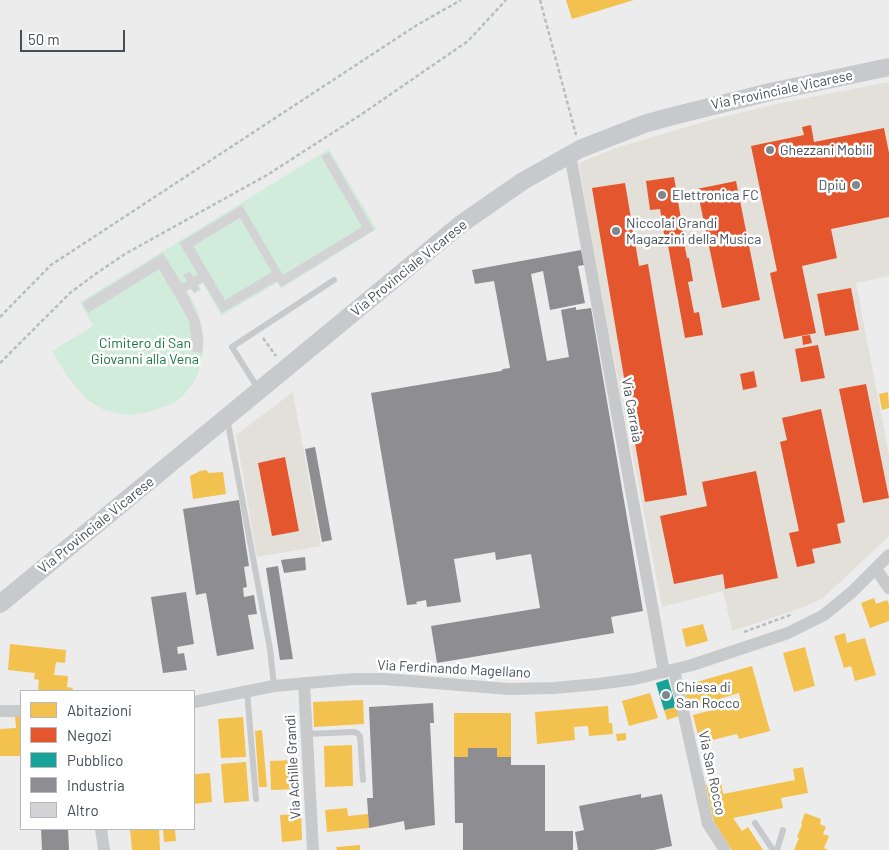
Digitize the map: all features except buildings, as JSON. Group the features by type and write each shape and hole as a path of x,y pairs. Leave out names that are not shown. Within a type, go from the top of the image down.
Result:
{"main road":[{"name":"Via Provinciale Vicarese","path":"0,604 462,224 523,181 575,151 644,124 684,112 889,67"}],"street":[{"name":"Via Carraia","path":"575,151 669,671"},
{"name":"Via Ferdinando Magellano","path":"195,702 274,686 353,679 386,679 509,689 554,688 636,679 669,671 788,633 824,615 852,592 889,555"},
{"path":"876,569 889,588"},
{"name":"Via San Rocco","path":"669,671 708,824 725,850"},
{"name":"Via Achille Grandi","path":"304,684 312,850"},
{"path":"0,710 20,711"},
{"path":"101,830 104,850"}],"lane":[{"path":"260,391 232,347 334,280"},
{"path":"227,417 270,649 274,686"},
{"path":"247,691 256,799"},
{"path":"307,734 358,733 360,736 364,780"},
{"path":"755,823 772,850"},
{"path":"778,850 783,830"}],"path":[{"path":"0,317 51,265 417,25 461,0"},
{"path":"0,363 70,293 94,275 126,254 267,175 359,116 468,41 506,0"},
{"path":"540,0 575,151"},
{"path":"258,330 286,369"},
{"path":"740,634 796,613"}],"shaded area":[{"path":"889,82 889,276 856,283 889,455 889,536 823,598 804,607 732,631 723,591 662,607 591,238 579,163 619,147 710,120 781,103"},
{"path":"293,392 321,546 257,557 236,435"}],"green space":[{"name":"Cimitero di San Giovanni alla Vena","path":"329,149 377,229 281,289 277,283 221,316 203,283 199,285 201,290 194,294 191,289 187,291 197,309 202,326 203,353 194,382 182,397 172,404 149,412 131,415 104,410 86,399 69,379 52,351 93,326 80,302"}],"place":[{"name":"Ghezzani Mobili","path":"770,150"},
{"name":"Dpiù","path":"856,185"},
{"name":"Elettronica FC","path":"662,195"},
{"name":"Niccolai Grandi Magazzini della Musica","path":"616,231"},
{"name":"Chiesa di San Rocco","path":"666,695"}]}
